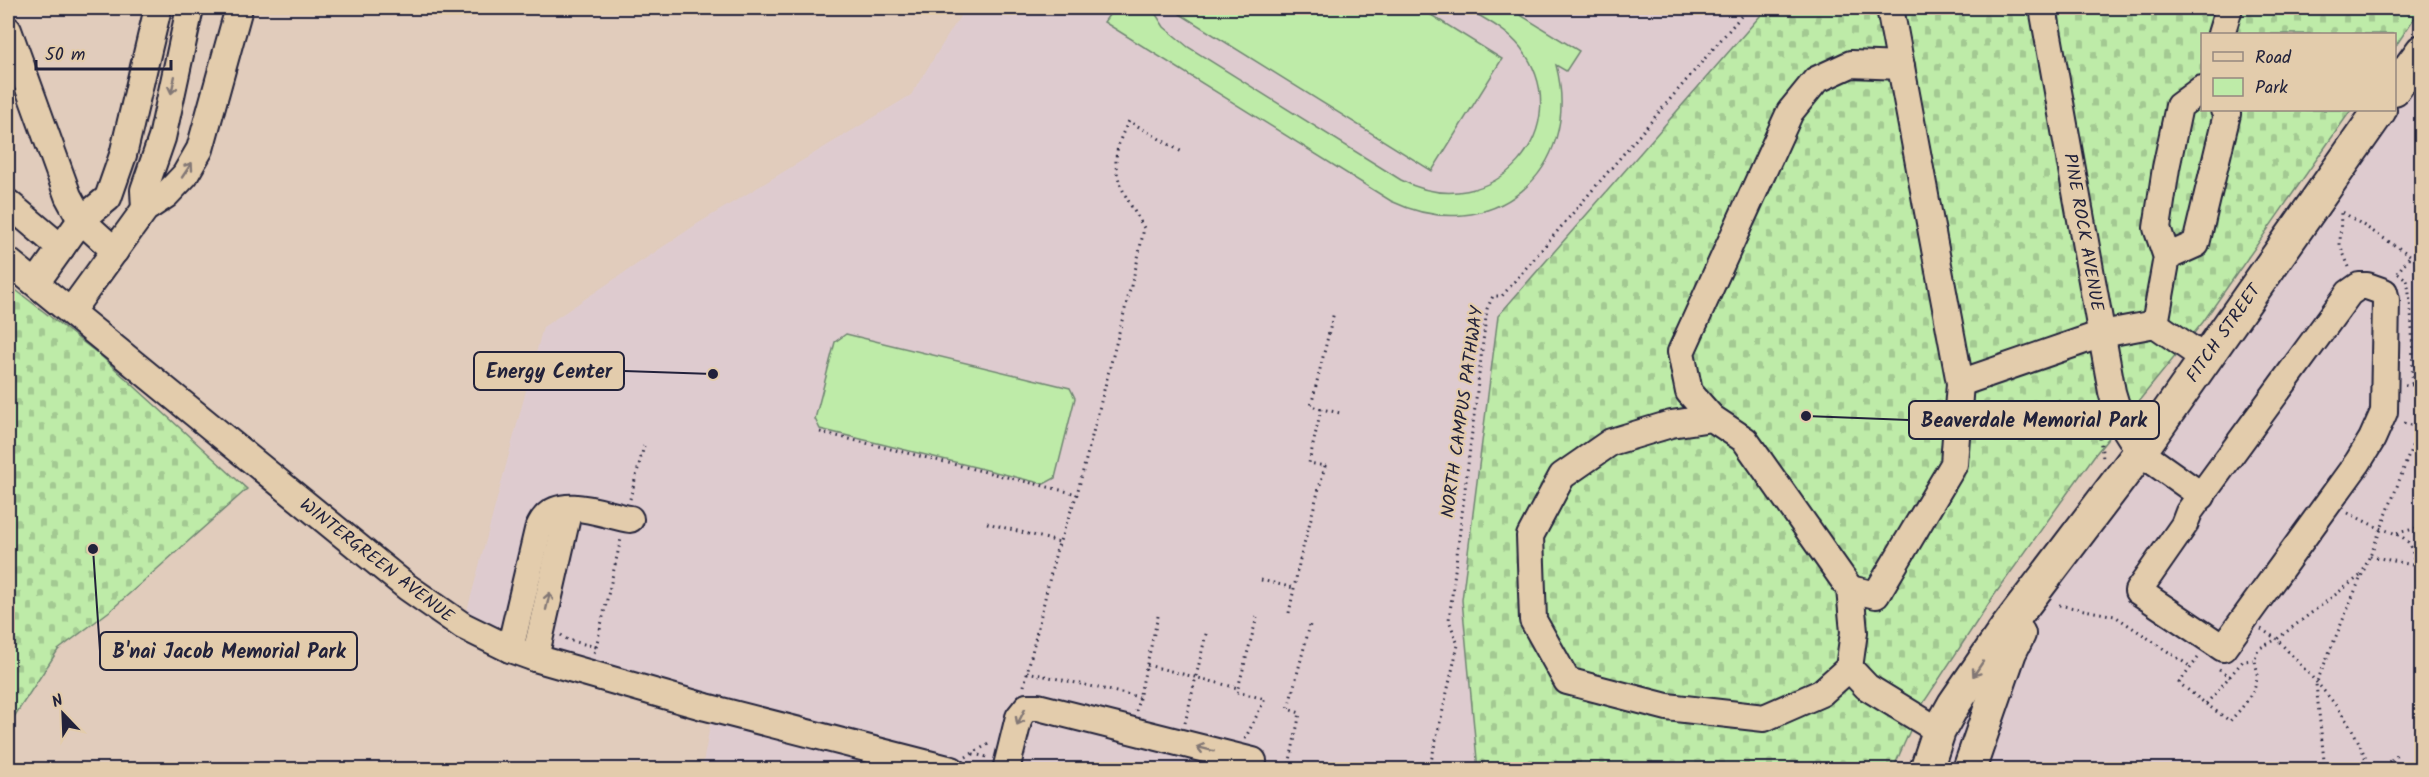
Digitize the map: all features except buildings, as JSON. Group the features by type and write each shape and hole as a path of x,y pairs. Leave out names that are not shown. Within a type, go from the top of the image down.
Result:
{"main road":[{"path":"2396,86 2421,51"},
{"name":"FITCH STREET","path":"1926,770 1939,731 1954,704 1999,639 2140,452 2379,111"},
{"name":"FITCH STREET","path":"1969,770 2010,652 2062,554"}],"street":[{"path":"36,283 81,220 108,198 123,155 158,8"},
{"path":"145,209 144,190 162,138 190,8"},
{"path":"71,311 145,209 166,195 185,175 200,149 240,8"},
{"path":"1854,632 1954,464 1960,383 1890,8"},
{"name":"PINE ROCK AVENUE","path":"2043,8 2112,392 2121,422 2140,452"},
{"path":"2221,33 2229,8"},
{"path":"8,30 68,196 81,220 115,250"},
{"path":"1712,418 1671,424 1611,442 1562,476 1530,536 1533,620 1567,681 1667,707 1764,718 1821,693 1849,668 1854,632 1850,589 1745,440 1712,418 1689,392 1680,352 1790,112 1816,80 1851,64 1901,66"},
{"path":"2155,324 2168,257 2157,228 2168,158 2179,106 2201,90"},
{"path":"2168,257 2196,244 2227,114 2225,111"},
{"path":"8,203 61,248"},
{"name":"WINTERGREEN AVENUE","path":"8,261 407,587 463,626 510,649 535,658 706,707 962,760"},
{"path":"2359,286 2367,286 2384,292 2386,300 2384,412 2372,439 2223,648 2138,591 2184,525 2189,512 2349,293 2359,286"},
{"path":"1960,383 2102,334 2155,324 2204,358"},
{"path":"1671,424 1689,392"},
{"path":"2140,452 2202,496"},
{"path":"535,658 564,508"},
{"path":"510,649 538,530 545,517 564,508 625,508"},
{"path":"1850,589 1876,595"},
{"path":"1849,668 1867,687 1939,731"},
{"path":"1001,764 1019,717 1027,707 1049,710 1253,761 1251,770"}],"path":[{"name":"NORTH CAMPUS PATHWAY","path":"1428,770 1458,645 1449,620 1487,309 1492,297 1503,296 1748,8"},
{"path":"1022,694 1059,542 1077,494 1144,228 1126,197 1114,166 1119,139 1129,121 1182,152"},
{"path":"2359,286 2340,245 2341,212 2416,259 2421,265"},
{"path":"2398,273 2407,280 2411,303 2412,385"},
{"path":"1334,312 1311,406 1340,413"},
{"path":"1289,613 1325,466 1309,463 1321,409"},
{"path":"2325,770 2316,684 2381,529 2421,420"},
{"path":"820,432 1077,494"},
{"path":"625,508 630,499 644,446"},
{"path":"2413,446 2421,475"},
{"path":"2327,504 2381,529 2397,533 2408,541 2414,552 2414,567"},
{"path":"987,523 1059,542"},
{"path":"2397,533 2421,527"},
{"path":"594,653 622,539 611,536"},
{"path":"2370,556 2421,567"},
{"path":"2206,662 2198,657 2179,683 2230,721 2252,692 2257,676 2253,660 2258,649 2277,639 2362,575"},
{"path":"1261,580 1294,588"},
{"path":"2059,605 2115,616 2191,667"},
{"path":"545,612 557,615 555,624 558,632 568,640 596,647"},
{"path":"1134,719 1159,612"},
{"path":"1244,741 1265,699 1237,692 1257,617"},
{"path":"1288,770 1300,713 1287,709 1310,625"},
{"path":"1183,731 1207,630"},
{"path":"2277,639 2335,703 2348,721 2369,770"},
{"path":"2206,704 2243,661 2253,660"},
{"path":"1147,665 1238,688"},
{"path":"2214,667 2230,677"},
{"path":"1027,672 1139,697"},
{"path":"962,760 994,741"},
{"path":"2380,770 2399,754"},
{"path":"962,760 1001,764"},
{"path":"2391,760 2403,770"},
{"path":"2316,770 2325,761"}],"shaded area":[{"path":"965,8 1767,8 1498,316 1462,600 1478,769 702,769 713,709 463,626 543,327 697,224 911,95"},
{"path":"2421,55 2421,769 1926,770 1927,765 2393,111 2396,111 2396,92"}],"green space":[{"path":"1114,8 1152,8 1164,27 1188,47 1401,180 1435,191 1467,191 1495,180 1518,162 1534,137 1540,109 1537,78 1521,48 1502,30 1466,8 1509,8 1579,51 1566,71 1556,65 1561,104 1556,138 1542,168 1522,191 1495,207 1463,215 1428,213 1391,201 1104,22"},
{"path":"1184,8 1420,8 1502,59 1432,171 1180,14"},
{"path":"1767,8 2421,8 2396,46 2396,33 2201,33 2201,111 2350,111 2203,322 2094,456 1993,597 1920,708 1893,769 1478,770 1462,600 1498,316"},
{"path":"8,284 101,356 247,489 111,610 58,650 8,726"},
{"path":"846,334 1070,388 1075,398 1055,478 1044,484 820,429 815,419 835,342"}],"place":[{"name":"Energy Center","path":"713,374"},
{"name":"Beaverdale Memorial Park","path":"1806,416"},
{"name":"B'nai Jacob Memorial Park","path":"93,549"}]}
